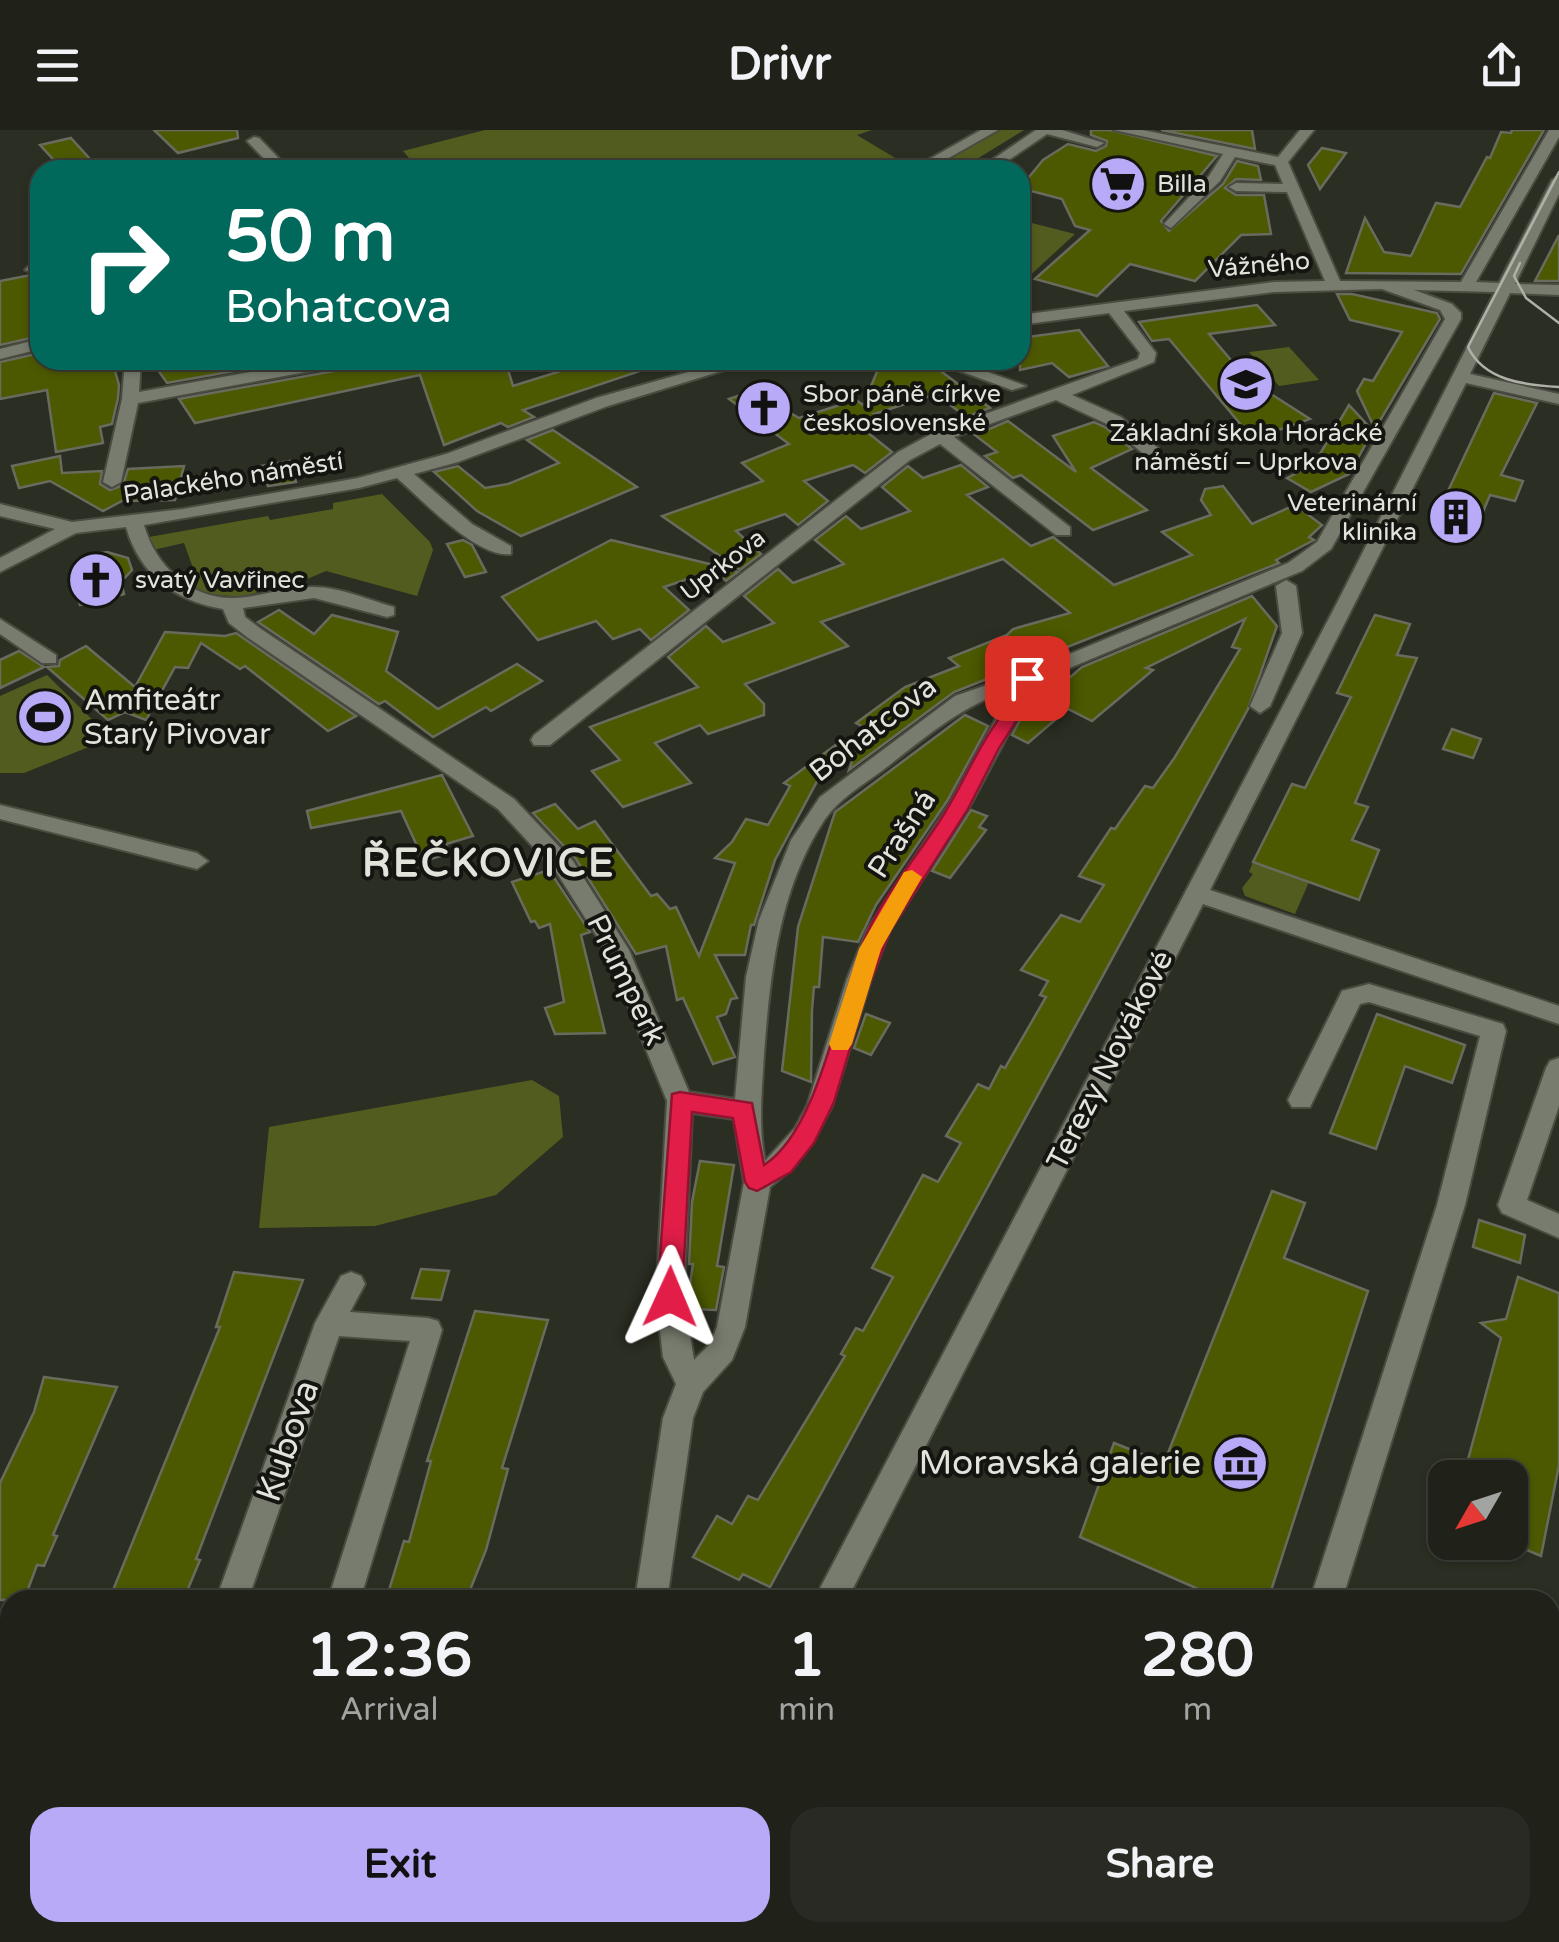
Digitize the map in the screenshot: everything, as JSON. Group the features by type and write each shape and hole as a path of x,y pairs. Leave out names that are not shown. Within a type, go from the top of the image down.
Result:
{"street":[{"path":"937,160 991,130"},
{"path":"999,160 1045,130 1097,143"},
{"path":"1121,130 1227,158 1281,162"},
{"path":"1281,162 1307,130"},
{"path":"1464,288 1556,130"},
{"path":"254,141 273,160"},
{"path":"1227,158 1238,194 1290,188"},
{"path":"1171,224 1215,178 1227,158"},
{"path":"1281,162 1334,284"},
{"name":"Terezy Novákové","path":"835,1590 1197,894 1371,523 1461,377 1559,180"},
{"name":"Vážného","path":"1030,319 1216,293 1334,284 1559,290"},
{"path":"1256,584 1296,567 1324,544 1453,319 1453,313 1446,307 1384,284"},
{"name":"Uprkova","path":"542,740 877,475 941,436 1146,362 1148,353 1112,307"},
{"path":"0,354 30,346"},
{"path":"112,482 130,400 132,370"},
{"path":"130,400 290,370"},
{"name":"Palackého náměstí","path":"5,558 72,528 183,515 402,474 602,402 714,370"},
{"path":"969,370 1018,386"},
{"path":"1461,377 1559,400"},
{"path":"1059,395 1115,421 1152,452"},
{"path":"941,436 1063,530"},
{"path":"402,474 465,528 504,550"},
{"name":"Palackého náměstí","path":"0,510 72,528"},
{"path":"134,520 136,536 166,582 204,601 232,604 314,592 386,611"},
{"name":"Terezy Novákové","path":"1288,596 1338,548 1371,523"},
{"path":"1256,584 1288,596 1292,633 1260,706"},
{"name":"Bohatcova","path":"691,1384 722,1351 731,1328 757,1182 744,1110 752,1076 760,950 816,815 841,791 952,707 974,695 1027,678 1256,584"},
{"name":"Prumperk","path":"232,604 236,619 254,633 506,804 566,867 617,950 680,1101 670,1297 678,1357 691,1384"},
{"path":"0,624 49,659"},
{"path":"0,648 20,639"},
{"name":"Prašná","path":"757,1182 782,1166 805,1136 822,1102 870,949 958,809 1018,704 1027,678"},
{"path":"0,812 198,861"},
{"path":"1197,894 1559,1015"},
{"path":"1301,1100 1351,997 1369,993 1494,1032 1452,1205 1329,1590"},
{"path":"1559,1068 1512,1205 1559,1226"},
{"path":"680,1101 744,1110"},
{"name":"Kubova","path":"236,1590 329,1324 351,1284"},
{"path":"329,1324 428,1330 347,1590"},
{"path":"652,1590 678,1418 691,1384"}],"green space":[{"path":"485,130 872,130 857,135 898,160 401,160 409,158 403,151"},
{"path":"1001,130 1024,130 975,160 947,160"},
{"path":"1030,223 1075,234 1030,275"},
{"path":"1289,347 1319,380 1279,386 1249,352"},
{"path":"382,494 430,542 433,550 417,596 326,571 279,591 273,587 243,597 208,594 179,581 196,576 184,543 153,550 149,537 333,509 333,503"},
{"name":"Amfiteátr Starý Pivovar","path":"47,675 111,738 24,773 0,773 0,696"},
{"path":"1253,862 1309,882 1295,914 1245,896 1242,888 1253,874 1249,872"},
{"path":"532,1080 559,1096 563,1137 496,1195 375,1226 259,1228 269,1127"}],"building":[{"path":"154,130 237,130 238,138 178,153"},
{"path":"1091,130 1110,130 1217,156 1161,221 1169,231 1223,184 1237,161 1258,166 1261,180 1236,179 1225,188 1236,195 1264,195 1271,234 1241,235 1195,281 1130,264 1097,296 1035,279 1090,230 1075,226 1062,199 1030,191 1030,176 1043,160 1068,144 1096,151 1106,146 1107,141 1091,135"},
{"path":"1161,130 1252,130 1255,149"},
{"path":"1544,130 1461,274 1346,273 1365,218 1384,252 1411,256 1436,203 1460,207 1501,132"},
{"path":"71,138 91,160 54,160 40,145"},
{"path":"1322,148 1346,153 1320,189 1308,165"},
{"path":"1559,235 1559,281 1535,281"},
{"path":"30,275 30,338 0,345 0,281"},
{"path":"1337,294 1437,313 1440,319 1375,429 1357,391 1364,379 1373,381 1402,332 1350,320"},
{"path":"1257,305 1275,325 1209,334 1246,378 1310,419 1253,439 1169,339 1152,341 1139,322"},
{"path":"1079,330 1108,366 1069,377 1052,363 1030,368 1030,337"},
{"path":"30,355 30,370 115,370 118,398 112,424 100,427 103,443 56,452 47,390 0,399 0,362"},
{"path":"158,370 240,370 167,383"},
{"path":"339,370 508,370 513,386 564,370 643,370 523,410 534,417 508,427 501,423 444,445 420,375 195,423 179,399"},
{"path":"878,370 939,370 990,408 966,417 936,394 874,414 889,425 867,432 892,452 865,473 853,465 804,481 828,501 798,525 785,514 736,531 761,554 740,570 662,516 763,481 742,463 789,444 729,399 753,391 799,418 856,400 863,405"},
{"path":"1494,393 1537,403 1501,475 1523,481 1515,501 1490,495 1476,529 1470,533 1433,523"},
{"path":"1349,405 1373,431 1349,474 1311,492 1287,478 1314,464"},
{"path":"1008,421 1076,472 1053,436 1094,422 1105,427 1132,449 1091,468 1147,510 1093,530 1021,475 1013,478 985,456 997,452 975,435"},
{"path":"553,430 637,487 521,536 477,511 434,472 458,466 485,488 508,484 559,463 527,440"},
{"path":"60,456 62,473 102,471 100,484 110,490 123,485 128,469 184,466 175,500 122,501 103,511 50,481 19,488 12,466"},
{"path":"290,461 296,482 268,486 261,466"},
{"path":"961,465 988,487 967,495 1031,546 1053,537 1114,585 1192,555 1162,532 1211,515 1201,500 1205,489 1223,486 1252,524 1295,505 1322,525 1309,537 1314,540 1276,560 1279,563 954,692 849,770 859,741 871,731 856,723 905,687 959,666 949,658 1013,629 1070,613 1003,559 821,622 848,646 745,684 764,704 764,715 708,734 700,725 655,743 691,783 623,807 592,771 620,760 590,727 698,687 668,657 706,626 723,642 774,623 744,596 778,569 793,583 844,564 815,540 846,516 861,529 910,511 882,487 908,466 923,478"},
{"path":"463,540 472,545 486,572 465,577 447,544"},
{"path":"611,540 738,572 726,581 714,570 664,587 689,610 651,640 640,629 613,639 596,621 538,640 502,597"},
{"name":"svatý Vavřinec","path":"107,552 128,558 132,570 121,582 124,594 80,605 70,572 86,556"},
{"path":"1252,596 1277,626 1248,709 770,1587 743,1574 739,1580 693,1557 717,1516 732,1524 748,1496 758,1500 845,1356 841,1354 856,1328 863,1331 893,1277 872,1268 923,1175 938,1182 961,1143 946,1136 978,1084 989,1089 1046,997 1040,995 1048,981 1021,970 1061,915 1080,922 1104,885 1079,876 1111,828 1115,829 1145,786 1153,788 1175,757 1240,649 1232,647 1245,619 1146,668 1153,670 1092,721 1068,709 1028,743 1012,735 1020,720 1082,667"},
{"path":"279,610 314,634 332,615 398,632 386,671 438,709 517,664 542,681 491,711 486,707 433,737 385,701 379,704 258,622"},
{"path":"1375,615 1410,624 1397,655 1417,658 1355,803 1368,807 1352,840 1379,850 1359,900 1253,862 1292,784 1305,788 1351,697 1337,693"},
{"path":"165,632 225,636 236,633 356,716 328,731 245,666 240,669 201,643 188,668 175,667 146,720 125,712 108,720 47,667 59,666 60,660 86,646 135,687"},
{"path":"19,651 44,667 0,688 0,660"},
{"path":"965,715 988,726 947,801 876,905 858,942 823,937 819,987 814,987 812,1010 811,1082 782,1071 798,927 835,812"},
{"path":"1452,729 1481,739 1473,758 1443,749"},
{"path":"837,744 775,860 751,925 745,955 715,955 737,998 731,999 726,1014 717,1017 735,1057 713,1064 683,998 677,1000 666,946 636,954 576,859 533,813 555,804 578,829 595,821 651,896 657,894 670,909 676,907 699,956 735,863 715,858 732,842 746,819 768,825 790,786 784,783"},
{"path":"442,775 473,836 446,844 451,853 424,861 401,811 311,828 307,811"},
{"path":"971,810 987,816 979,827 986,830 950,878 932,871"},
{"path":"549,870 590,932 581,935 605,1033 555,1034 545,1008 564,1002 550,924 539,928 535,921 531,922 512,882"},
{"path":"866,1014 890,1023 871,1055 854,1048"},
{"path":"1377,1014 1465,1045 1452,1083 1405,1066 1376,1149 1330,1133"},
{"path":"700,1161 734,1165 717,1266 724,1267 716,1310 690,1309 688,1298 693,1264 689,1264 692,1202"},
{"path":"1272,1191 1305,1203 1284,1258 1368,1291 1271,1590 1200,1590 1080,1537 1114,1443 1164,1463"},
{"path":"1479,1220 1525,1235 1520,1263 1473,1247"},
{"path":"421,1269 449,1271 441,1300 412,1298"},
{"path":"234,1272 303,1280 188,1590 113,1590 220,1327 216,1327"},
{"path":"1518,1277 1559,1293 1559,1465 1541,1556 1528,1551 1528,1460 1468,1460 1501,1338 1481,1323 1506,1319"},
{"path":"475,1311 548,1320 502,1468 508,1469 486,1550 470,1590 389,1590 404,1541 409,1542 431,1461 427,1461"},
{"path":"44,1377 117,1387 53,1535 57,1536 44,1566 37,1565 28,1590 0,1590 0,1483 34,1412"}],"tram line":[{"path":"1559,172 1468,347 1495,374 1519,382 1559,387"},
{"path":"1520,263 1514,276 1526,298 1559,323"}],"slow traffic":[{"path":"840,1044 870,949 912,877"}],"place":[{"name":"Billa","path":"1118,184"},
{"name":"Základní škola Horácké náměstí – Uprkova","path":"1246,384"},
{"name":"Sbor páně církve československé","path":"764,408"},
{"name":"Veterinární klinika","path":"1456,517"},
{"name":"svatý Vavřinec","path":"96,580"},
{"name":"Amfiteátr Starý Pivovar","path":"45,717"},
{"name":"Moravská galerie","path":"1240,1463"}],"district":[{"name":"ŘEČKOVICE","path":"489,863"}],"route":[{"path":"670,1297 680,1101 744,1110 757,1182 782,1166 805,1136 822,1102 856,988 879,930 958,809 1018,704 1027,678"}]}
